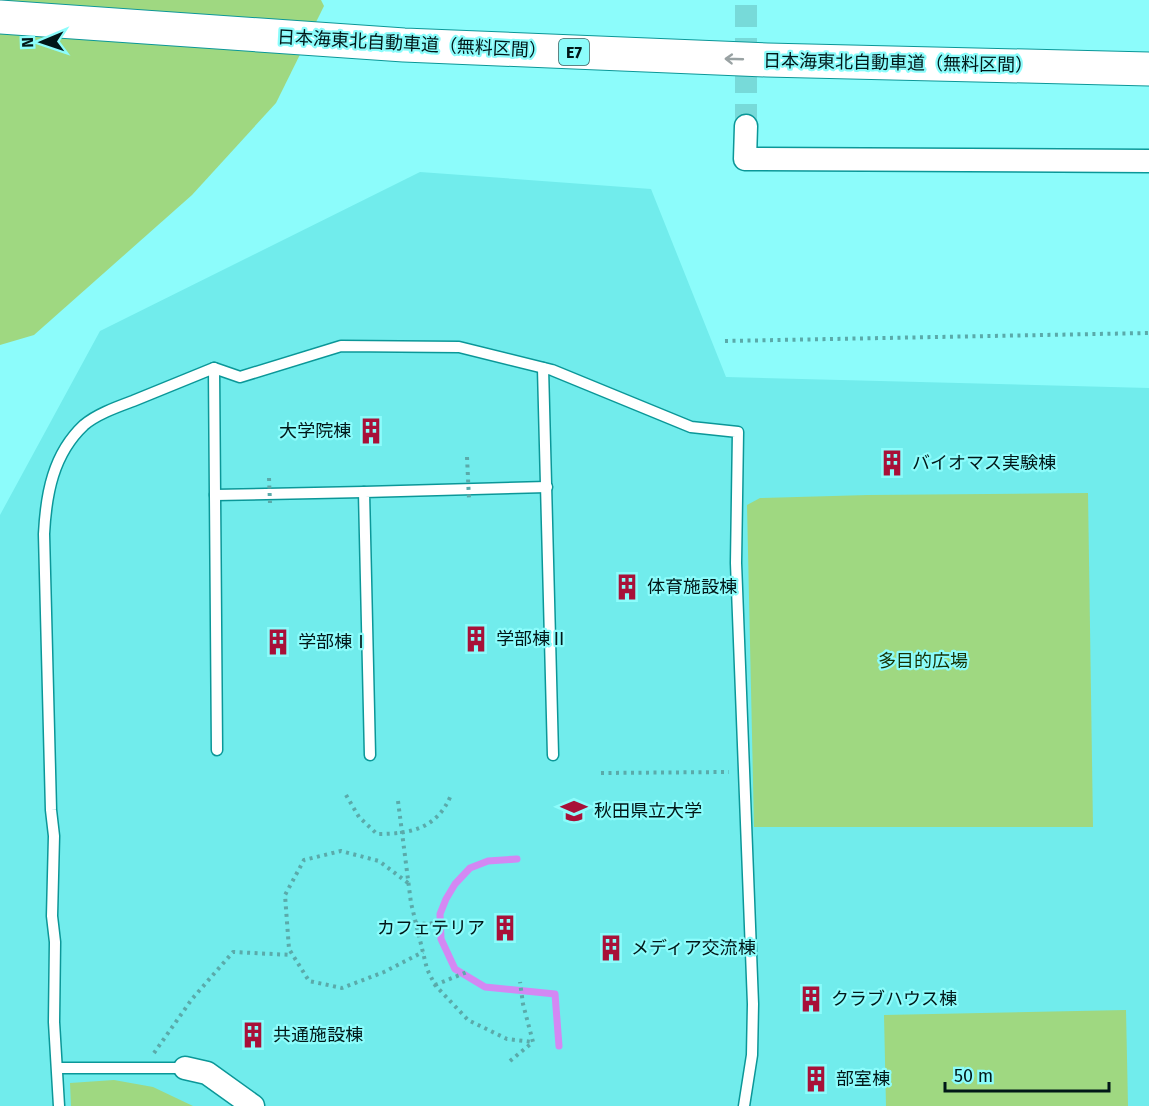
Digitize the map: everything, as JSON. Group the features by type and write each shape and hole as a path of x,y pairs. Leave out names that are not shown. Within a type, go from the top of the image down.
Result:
{"highway":[{"name":"日本海東北自動車道（無料区間）","path":"27,0 424,24 727,37 1149,48"},
{"name":"日本海東北自動車道（無料区間）","path":"0,17 404,45 767,60 1149,69"}],"street":[{"path":"746,126 745,159 1149,161"},
{"path":"185,1068 207,1072 230,1099 253,1106"}],"lane":[{"path":"59,1106 54,1022 56,942 52,916 54,836 51,810 44,534 46,499 55,467 85,424 108,411 214,368 240,377 341,346 459,347 543,368 691,427 738,432 736,563 753,1004 752,1055 744,1106"},
{"path":"214,368 217,750"},
{"path":"543,368 553,755"},
{"path":"215,495 547,487"},
{"path":"364,492 370,754"},
{"path":"58,1068 185,1068"}],"path":[{"path":"725,341 1149,333"},
{"path":"467,457 469,499"},
{"path":"269,478 270,503"},
{"path":"601,773 744,772"},
{"path":"346,795 359,817 377,834 402,834 430,824 445,811 451,795"},
{"path":"398,801 415,923 427,969 435,985 468,1020 507,1039 533,1042"},
{"path":"408,883 379,861 341,851 304,860 285,895 289,949 309,981 342,988 384,972 423,952"},
{"path":"415,923 428,924 444,921"},
{"path":"147,1068 163,1037 233,952 292,955"},
{"path":"435,985 467,972"},
{"path":"520,982 533,1042"},
{"path":"510,1061 533,1042"}],"shaded area":[{"name":"秋田県立大学","path":"420,172 651,189 726,377 1149,388 1149,1106 0,1106 0,515 100,331"}],"green space":[{"path":"0,0 321,0 324,6 276,103 192,195 34,335 0,345"},
{"name":"多目的広場","path":"1088,493 1093,827 754,827 747,505 760,498"},
{"path":"1126,1010 1128,1106 886,1106 884,1015"},
{"path":"114,1080 153,1087 193,1106 71,1106 70,1083"}],"waterway":[{"path":"517,859 488,861 470,868 455,884 446,899 440,914 441,939 455,969 485,987 555,994 559,1046"}],"tunnel":[{"path":"746,0 746,126"}],"place":[{"name":"大学院棟","path":"371,431"},
{"name":"バイオマス実験棟","path":"892,463"},
{"name":"体育施設棟","path":"627,587"},
{"name":"学部棟Ⅱ","path":"476,639"},
{"name":"学部棟Ⅰ","path":"278,642"},
{"name":"秋田県立大学","path":"574,811"},
{"name":"カフェテリア","path":"505,928"},
{"name":"メディア交流棟","path":"611,948"},
{"name":"クラブハウス棟","path":"811,999"},
{"name":"共通施設棟","path":"253,1035"},
{"name":"部室棟","path":"816,1079"}]}
